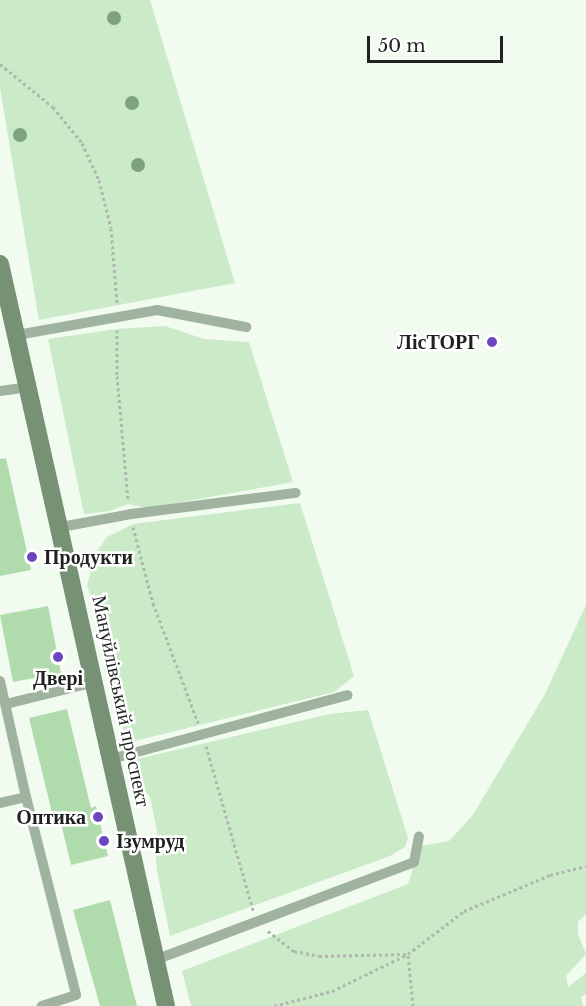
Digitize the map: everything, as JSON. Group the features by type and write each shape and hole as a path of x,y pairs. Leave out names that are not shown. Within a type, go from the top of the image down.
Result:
{"main road":[{"name":"Мануйлівський проспект","path":"0,264 166,1006"}],"lane":[{"path":"17,335 157,310 246,327"},
{"path":"0,391 29,387"},
{"path":"60,527 131,514 296,493"},
{"path":"0,681 26,797 76,995 42,1006"},
{"path":"6,704 94,682"},
{"path":"111,759 348,695"},
{"path":"0,803 26,797"},
{"path":"155,960 414,862 419,836"}],"path":[{"path":"0,64 53,106 82,142 99,180 111,228 117,316 117,376 131,514 153,603 202,734 256,921 294,951 319,956 408,954"},
{"path":"274,1006 332,991 408,954 464,911 550,875 586,866"},
{"path":"408,954 413,1006"}],"green space":[{"path":"0,0 150,0 235,283 39,320 0,88"},
{"path":"165,326 204,339 249,342 293,482 148,508 128,504 110,511 84,514 48,339 117,329"},
{"path":"300,503 354,676 334,692 126,743 110,668 110,647 87,586 95,554 107,537 133,524"},
{"path":"586,605 586,914 578,922 578,934 586,954 566,976 568,987 586,973 586,994 581,997 583,1006 191,1006 182,971 408,884 420,846 449,841 473,815 545,694"},
{"path":"368,710 408,838 405,847 390,856 170,936 157,870 155,847 157,830 150,797 140,787 133,760 330,714"}],"building":[{"path":"6,458 31,570 0,576 0,459"},
{"path":"48,606 61,673 13,682 0,615"},
{"path":"67,709 91,808 96,806 108,856 71,865 59,815 53,817 29,718"},
{"path":"110,900 137,1006 100,1006 73,910"}],"place":[{"name":"ЛісТОРГ","path":"492,342"},
{"name":"Продукти","path":"32,557"},
{"name":"Двері","path":"58,657"},
{"name":"Оптика","path":"98,817"},
{"name":"Ізумруд","path":"104,841"}]}
